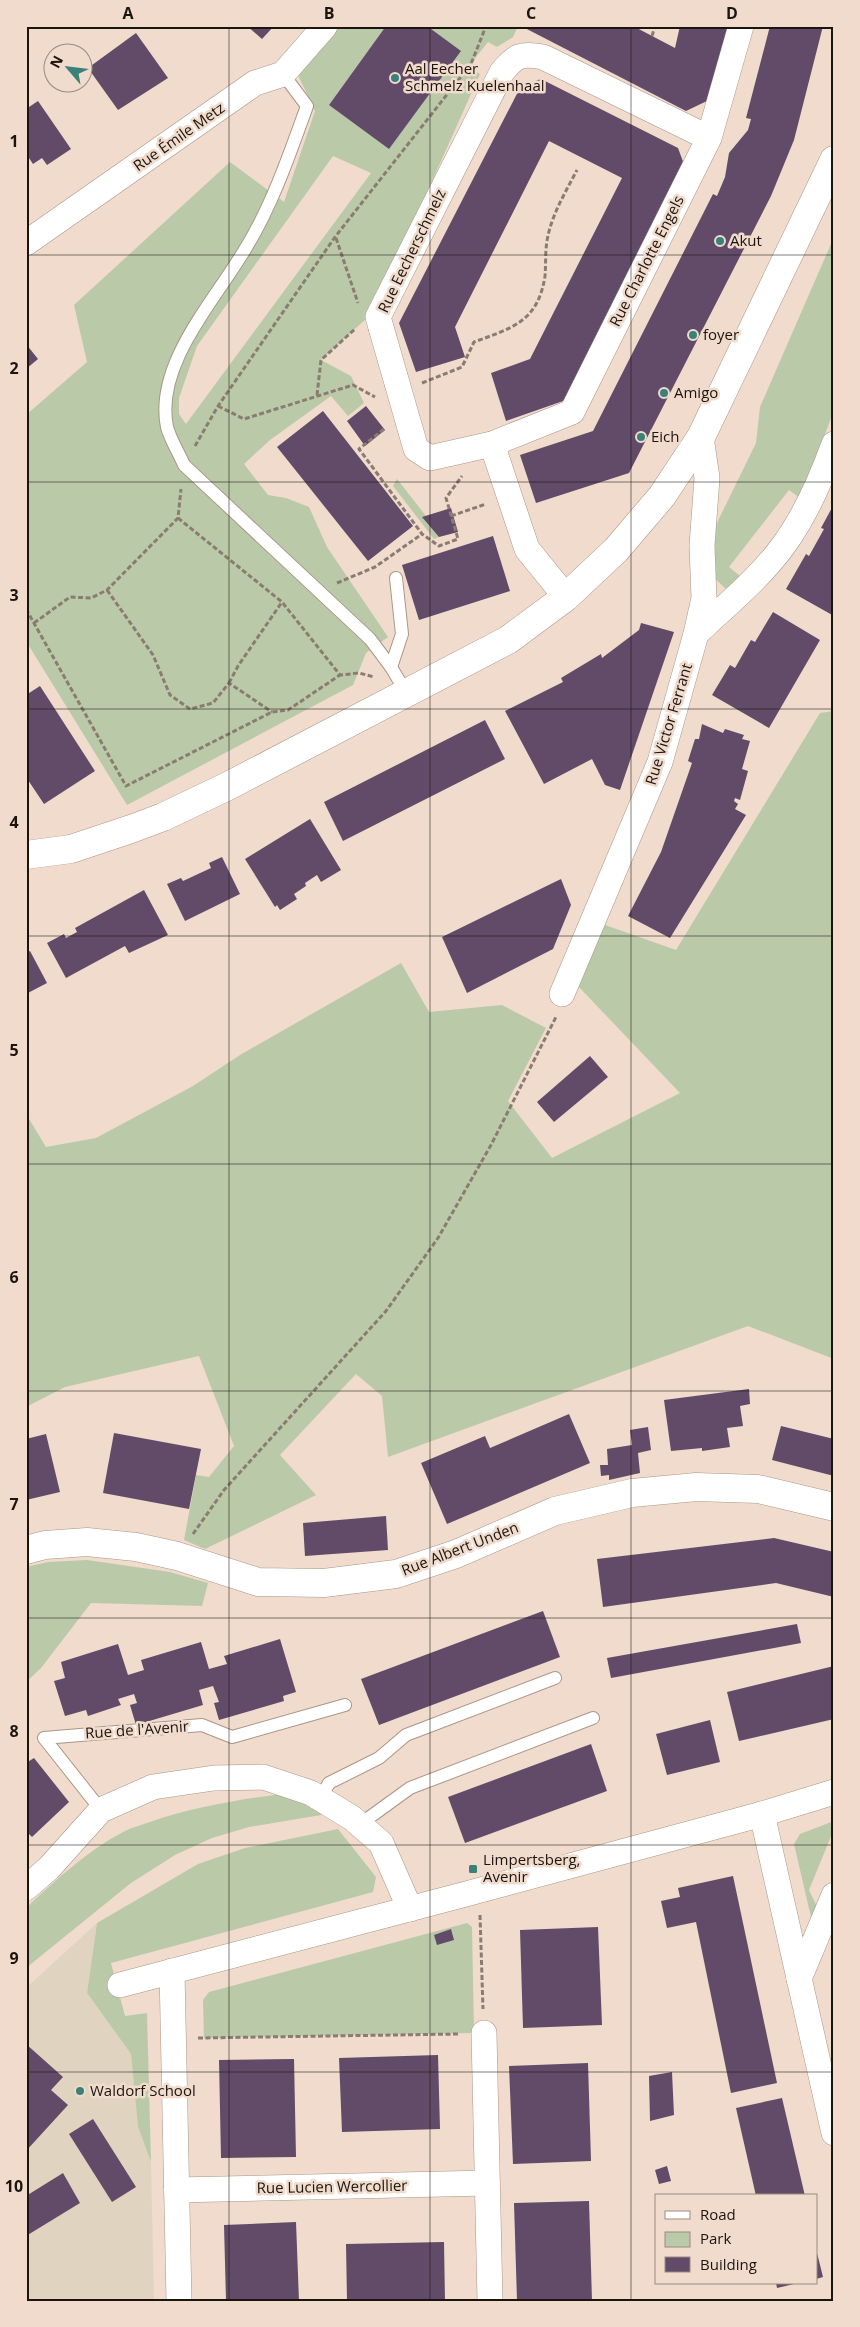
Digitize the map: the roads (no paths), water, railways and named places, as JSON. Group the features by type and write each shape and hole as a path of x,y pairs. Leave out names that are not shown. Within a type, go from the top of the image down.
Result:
{"main road":[{"path":"26,855 71,848 163,817 407,694 508,640 566,597 622,544 662,496 701,438 834,160"},
{"name":"Rue Albert Unden","path":"26,1550 45,1545 87,1542 136,1547 177,1556 258,1582 324,1583 396,1574 456,1554 555,1511 632,1493 696,1487 758,1489 834,1507"}],"street":[{"name":"Rue Émile Metz","path":"26,243 255,83 282,74 325,26"},
{"name":"Rue Charlotte Engels","path":"492,444 572,412 709,138 741,26"},
{"name":"Rue Eecherschmelz","path":"492,444 430,458 416,449 378,317 502,72 513,58 528,54 543,57 709,138"},
{"name":"Rue Victor Ferrant","path":"562,994 660,762 696,634 704,598 702,546 707,478 701,438"},
{"path":"492,444 527,549 566,597"},
{"path":"696,634 749,583 782,547 809,505 834,444"},
{"path":"26,1888 49,1868 100,1810 154,1787 214,1778 263,1777 320,1799 360,1825 381,1843 410,1909"},
{"path":"120,1985 762,1814 834,1792"},
{"path":"762,1814 834,2133"},
{"path":"799,1979 834,1894"},
{"path":"172,1971 179,2301"},
{"path":"484,2033 490,2301"},
{"name":"Rue Lucien Wercollier","path":"176,2190 487,2183"}],"lane":[{"path":"282,74 307,106 289,157 248,245 185,340 166,394 167,427 184,465 370,639 391,667 407,694"},
{"path":"391,667 402,634 396,578"},
{"path":"320,1799 329,1783 379,1758 406,1735 555,1678"},
{"name":"Rue de l'Avenir","path":"100,1810 44,1738 202,1725 232,1737 345,1706"},
{"path":"360,1825 410,1788 593,1718"}],"place":[{"name":"Aal Eecher Schmelz Kuelenhaal","path":"395,78"},
{"name":"Akut","path":"720,241"},
{"name":"foyer","path":"693,335"},
{"name":"Amigo","path":"664,393"},
{"name":"Eich","path":"641,437"},
{"name":"Limpertsberg, Avenir","path":"473,1869"},
{"name":"Waldorf School","path":"80,2091"}]}
